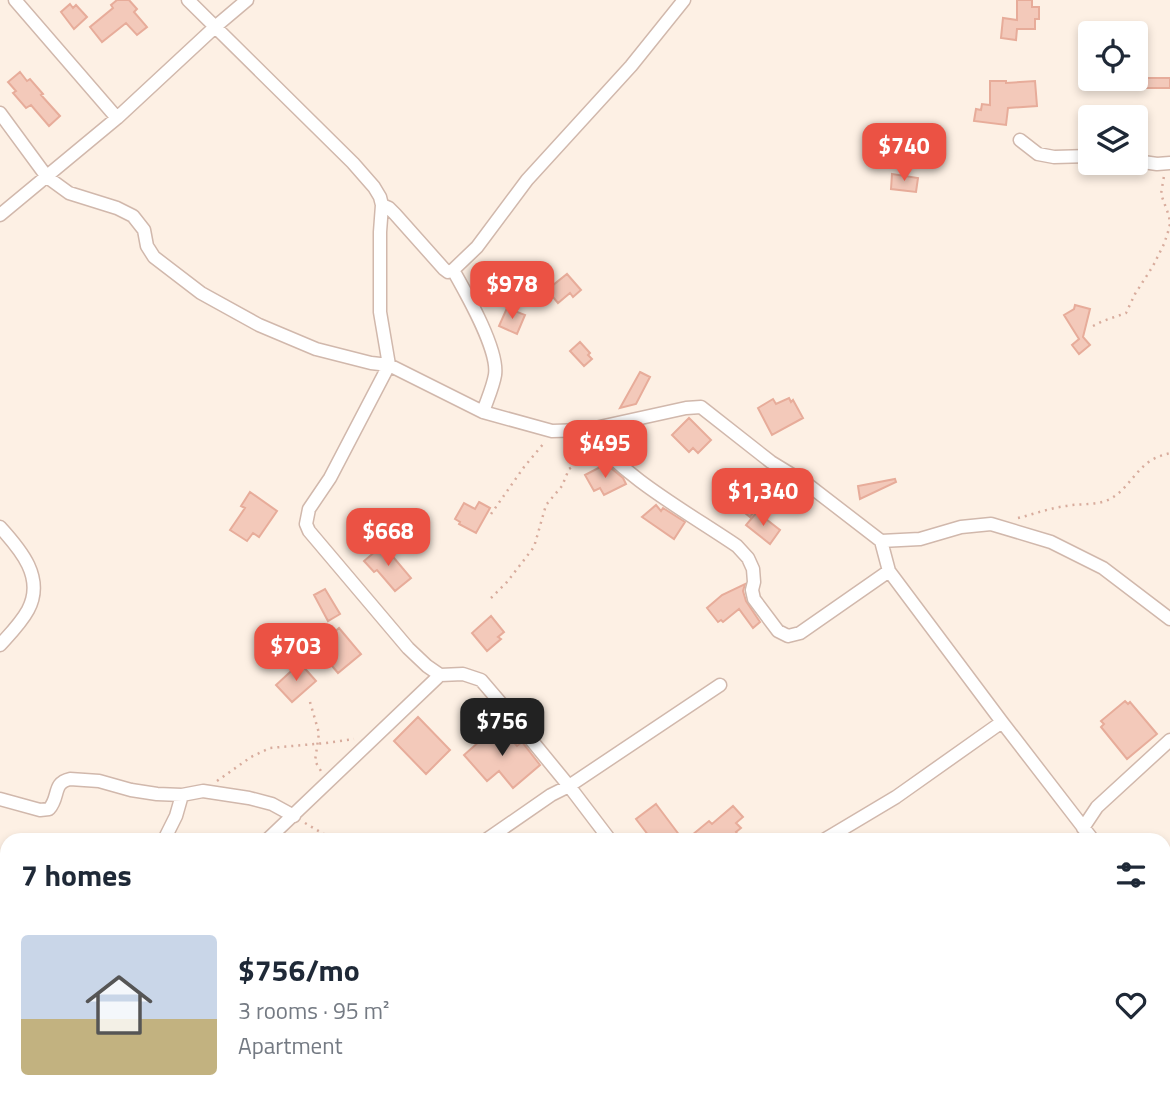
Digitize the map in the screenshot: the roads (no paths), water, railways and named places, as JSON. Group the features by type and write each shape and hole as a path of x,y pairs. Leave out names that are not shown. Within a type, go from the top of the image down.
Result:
{"street":[{"path":"15,0 117,118"},
{"path":"188,0 353,163 374,187 382,205 380,312 389,365 330,478 309,509 306,524 309,531 408,648 428,666 440,675 463,674 481,680 605,833"},
{"path":"0,215 117,118 247,0"},
{"path":"382,205 395,214 444,269 448,272 453,270 477,247 527,180 615,84 684,0"},
{"path":"0,113 47,177 69,193 117,208 133,216 144,230 154,257 201,293 259,325 316,349 389,365 483,412 552,431 586,430 701,407 771,462 807,484 881,541 889,571 1087,833"},
{"path":"1020,140 1038,154 1078,156"},
{"path":"1148,163 1170,163"},
{"path":"453,270 479,316 495,365 495,375 483,412"},
{"path":"586,430 599,447 628,472 737,546 748,558 753,569 754,599 778,631 788,636 800,633 889,571"},
{"path":"881,541 920,539 961,527 991,524 1051,542 1103,568 1170,619"},
{"path":"0,527 18,546 31,569 34,581 29,608 0,645"},
{"path":"275,833 440,675"},
{"path":"496,833 720,685"},
{"path":"836,833 896,797 1002,722"},
{"path":"1083,828 1097,807 1170,740"},
{"path":"0,799 40,810 49,809 55,802 60,784 70,779 157,794 182,795 203,791 249,798 272,804 294,816"},
{"path":"168,833 182,795"}]}
